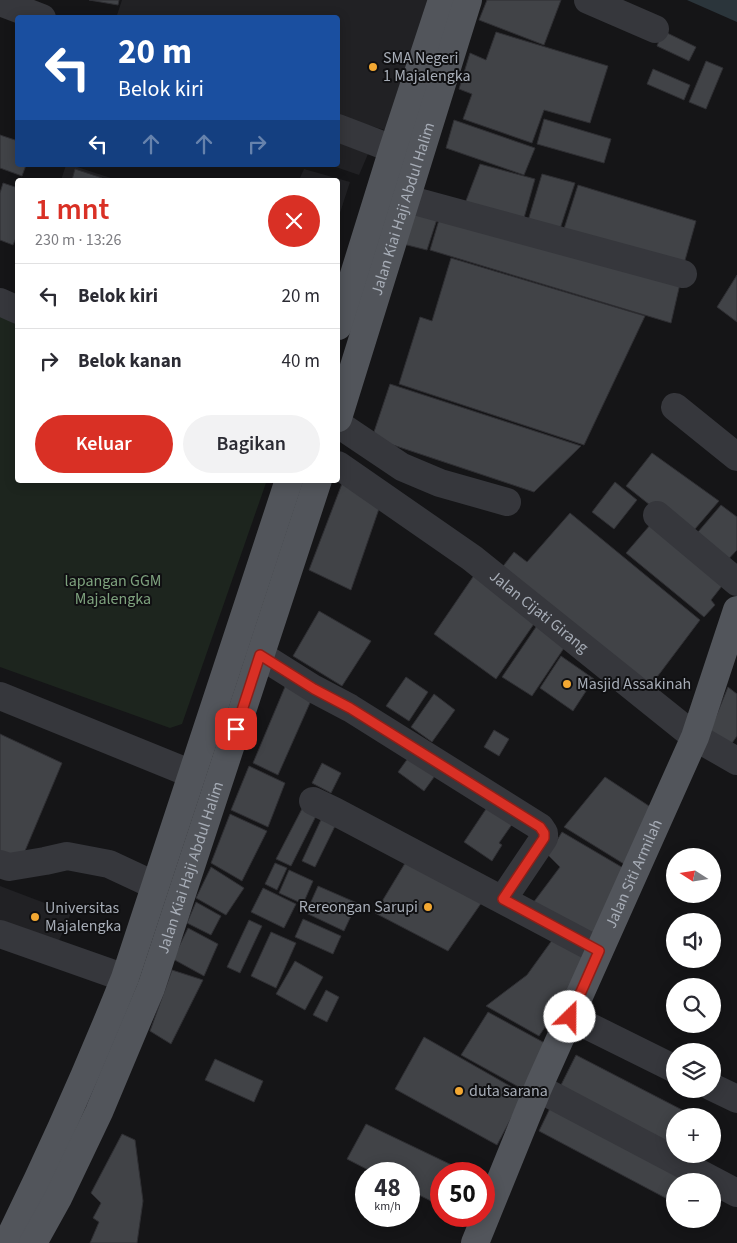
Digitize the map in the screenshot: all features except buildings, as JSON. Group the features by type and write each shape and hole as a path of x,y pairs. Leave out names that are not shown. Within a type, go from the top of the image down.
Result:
{"main road":[{"name":"Jalan Kiai Haji Abdul Halim","path":"340,320 393,148 442,0"},
{"name":"Jalan Kiai Haji Abdul Halim","path":"340,412 468,0"},
{"name":"Jalan Kiai Haji Abdul Halim","path":"12,1238 90,1066 125,978 154,885 288,483"},
{"name":"Jalan Kiai Haji Abdul Halim","path":"12,1238 58,1198 99,1112 151,988 317,483"},
{"name":"Jalan Siti Armilah","path":"475,1243 538,1088 695,737 737,610"},
{"path":"125,978 151,988"}],"street":[{"path":"50,15 55,0"},
{"path":"588,0 655,29"},
{"path":"0,2 34,15"},
{"path":"340,129 393,148"},
{"path":"407,198 683,274"},
{"path":"0,302 15,309"},
{"path":"675,407 737,457"},
{"path":"340,425 402,467 440,484 507,502"},
{"name":"Jalan Cijati Girang","path":"340,466 472,558 695,737 737,762"},
{"path":"657,515 737,582"},
{"path":"260,655 314,689 350,708 540,827 544,833 544,838 503,899"},
{"path":"0,696 192,774"},
{"path":"313,801 599,951"},
{"path":"0,864 9,867 67,856 109,864 154,885"},
{"path":"0,934 125,978"},
{"path":"570,1017 666,1065"},
{"path":"538,1088 737,1193"},
{"path":"721,1091 737,1099"}],"shaded area":[{"name":"SMA Negeri 1 Majalengka","path":"122,0 429,0 388,131 340,117 340,15 117,15"},
{"path":"687,0 737,0 737,22"},
{"path":"340,135 371,147 359,175 336,167 340,167"},
{"path":"65,167 77,167 111,178 62,178"},
{"path":"304,169 336,178 300,178"},
{"path":"340,179 350,182 340,213"},
{"name":"Universitas Majalengka","path":"0,886 71,913 58,943 0,921"}],"green space":[{"name":"lapangan GGM Majalengka","path":"0,313 15,319 15,483 266,483 182,724 170,728 0,667"}],"place":[{"name":"SMA Negeri 1 Majalengka","path":"373,67"},
{"name":"Masjid Assakinah","path":"567,684"},
{"name":"Rereongan Sarupi","path":"428,907"},
{"name":"Universitas Majalengka","path":"35,917"},
{"name":"duta sarana","path":"459,1091"}],"route":[{"path":"236,729 260,655 314,689 350,708 540,827 544,833 544,838 503,899 599,951 570,1017"}]}
